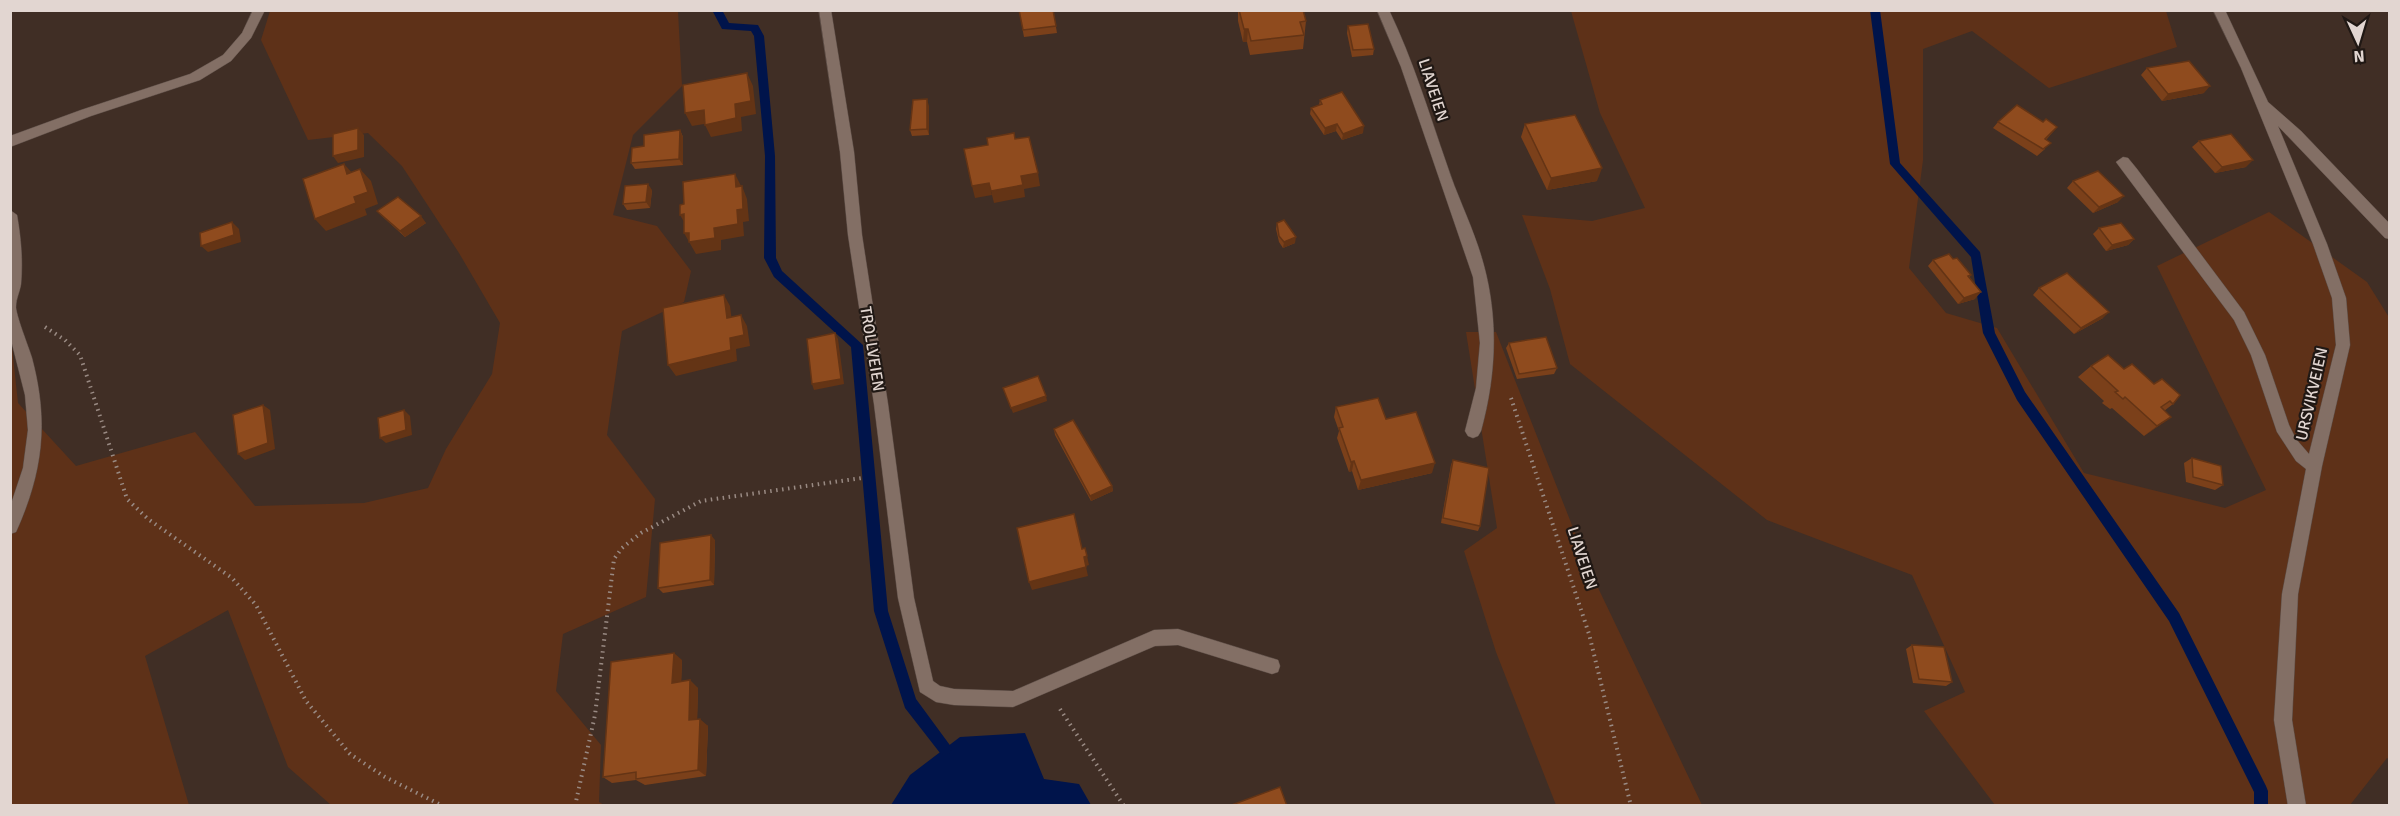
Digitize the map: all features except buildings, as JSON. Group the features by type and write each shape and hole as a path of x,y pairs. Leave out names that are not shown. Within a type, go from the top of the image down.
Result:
{"street":[{"path":"10,142 86,113 195,77 227,58 247,35 259,10"},
{"name":"TROLLVEIEN","path":"825,10 847,152 855,235 906,598 926,686 936,694 982,700 1013,699 1044,684"},
{"name":"LIAVEIEN","path":"1383,10 1401,46 1445,182 1475,256 1488,326 1486,377 1473,431"},
{"name":"URSVIKVEIEN","path":"2219,10 2262,104 2320,244 2339,298 2343,345 2314,466 2290,594 2283,720 2297,806"},
{"path":"2262,104 2296,135 2390,234"},
{"path":"2123,162 2144,185 2167,222 2238,314 2253,342 2283,427 2295,450 2314,466"},
{"path":"10,215 16,253 15,282 10,303"},
{"path":"10,311 24,356 35,415 32,462 23,496 10,527"},
{"path":"1044,684 1154,638 1178,638 1272,666"}],"path":[{"path":"42,325 65,340 80,355 127,499 148,519 232,578 256,605 306,701 350,754 385,777 443,806"},
{"name":"LIAVEIEN","path":"1509,392 1589,634 1631,806"},
{"path":"575,806 585,770 600,679 614,559 622,548 641,533 701,501 861,478"},
{"path":"1044,684 1124,806"}],"shaded area":[{"path":"270,11 678,11 682,86 633,135 613,215 657,226 691,271 684,302 622,331 607,435 655,499 646,597 563,634 556,691 601,745 599,802 604,805 331,805 288,767 228,610 145,656 189,805 11,806 11,338 18,403 76,466 195,432 255,506 364,503 428,488 446,449 492,374 500,323 459,253 402,166 368,133 308,140 261,40"},
{"path":"1571,11 2166,11 2177,47 2049,88 1972,31 1923,49 1923,160 1909,268 1946,313 1997,328 2084,473 2225,508 2266,490 2157,266 2269,212 2367,282 2390,319 2389,759 2387,758 2350,805 1995,805 1924,711 1965,692 1912,575 1767,520 1570,364 1550,289 1522,215 1592,221 1645,208 1600,113"},
{"path":"1466,332 1496,332 1590,571 1702,805 1556,805 1496,652 1464,551 1497,528"},
{"path":"1025,733 1044,779 1079,784 1091,805 891,805 910,775 960,737"}],"waterway":[{"path":"717,10 726,26 754,28 759,36 770,156 770,258 778,274 857,345 881,611 910,703 945,748"},
{"path":"1875,10 1895,164 1976,255 1989,333 2021,396 2174,617 2261,791 2261,806"}]}
